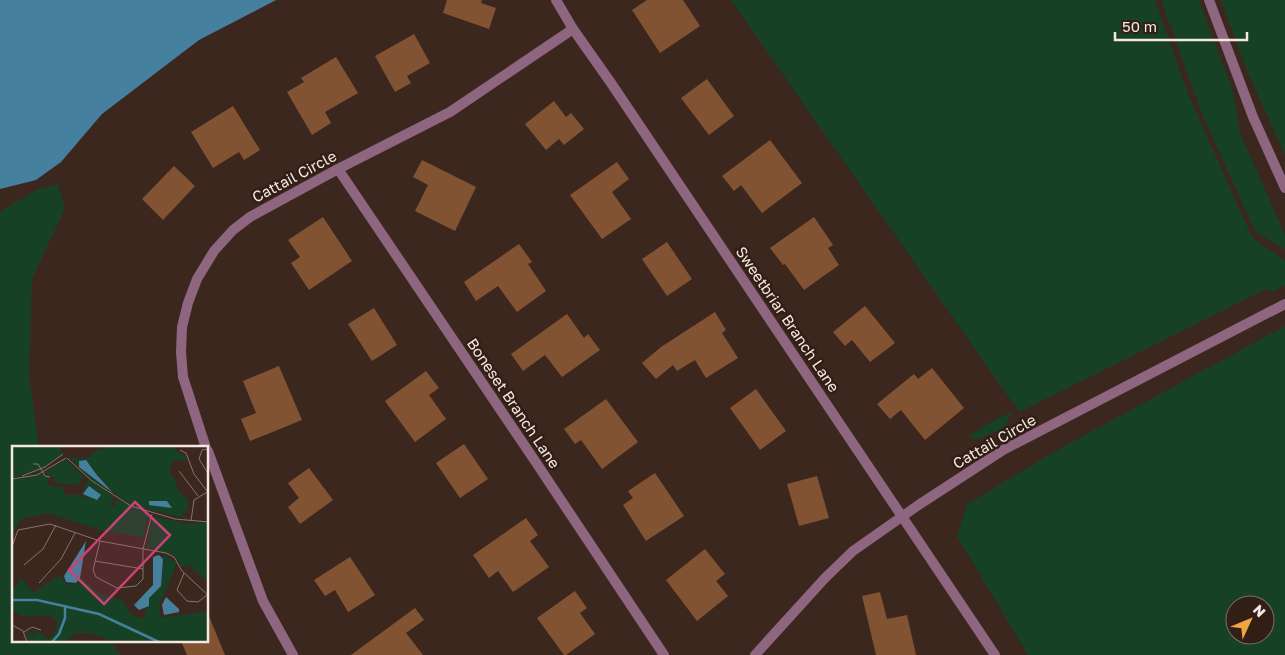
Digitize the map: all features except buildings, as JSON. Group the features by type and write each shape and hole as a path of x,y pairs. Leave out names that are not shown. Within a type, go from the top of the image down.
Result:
{"street":[{"name":"Sweetbriar Branch Lane","path":"556,0 573,29 995,655"},
{"path":"1209,0 1253,117 1285,188"},
{"name":"Cattail Circle","path":"206,446 183,378 181,352 184,319 188,303 197,279 214,251 233,230 250,217 450,112 573,29"},
{"name":"Boneset Branch Lane","path":"338,170 664,655"},
{"name":"Cattail Circle","path":"755,655 825,578 853,551 902,516 1003,450 1285,304"},
{"name":"Cattail Circle","path":"209,454 263,602 293,655"}],"green space":[{"path":"731,0 1155,0 1188,94 1250,233 1258,242 1285,261 1285,286 1272,292 1266,289 1019,412"},
{"path":"1161,0 1199,0 1233,92 1240,133 1285,235 1285,250 1256,233 1202,114"},
{"path":"1221,0 1285,0 1285,155 1248,73"},
{"path":"58,184 65,208 32,279 29,374 39,446 12,446 12,642 111,642 120,655 0,655 0,212 36,190"},
{"path":"1285,326 1285,655 1028,655 957,536 967,504 1054,452"},
{"path":"1012,412 1005,427 999,432 993,432 979,440 968,437 994,420"}],"water":[{"path":"0,0 276,0 199,40 102,114 61,162 36,180 0,189"}]}
